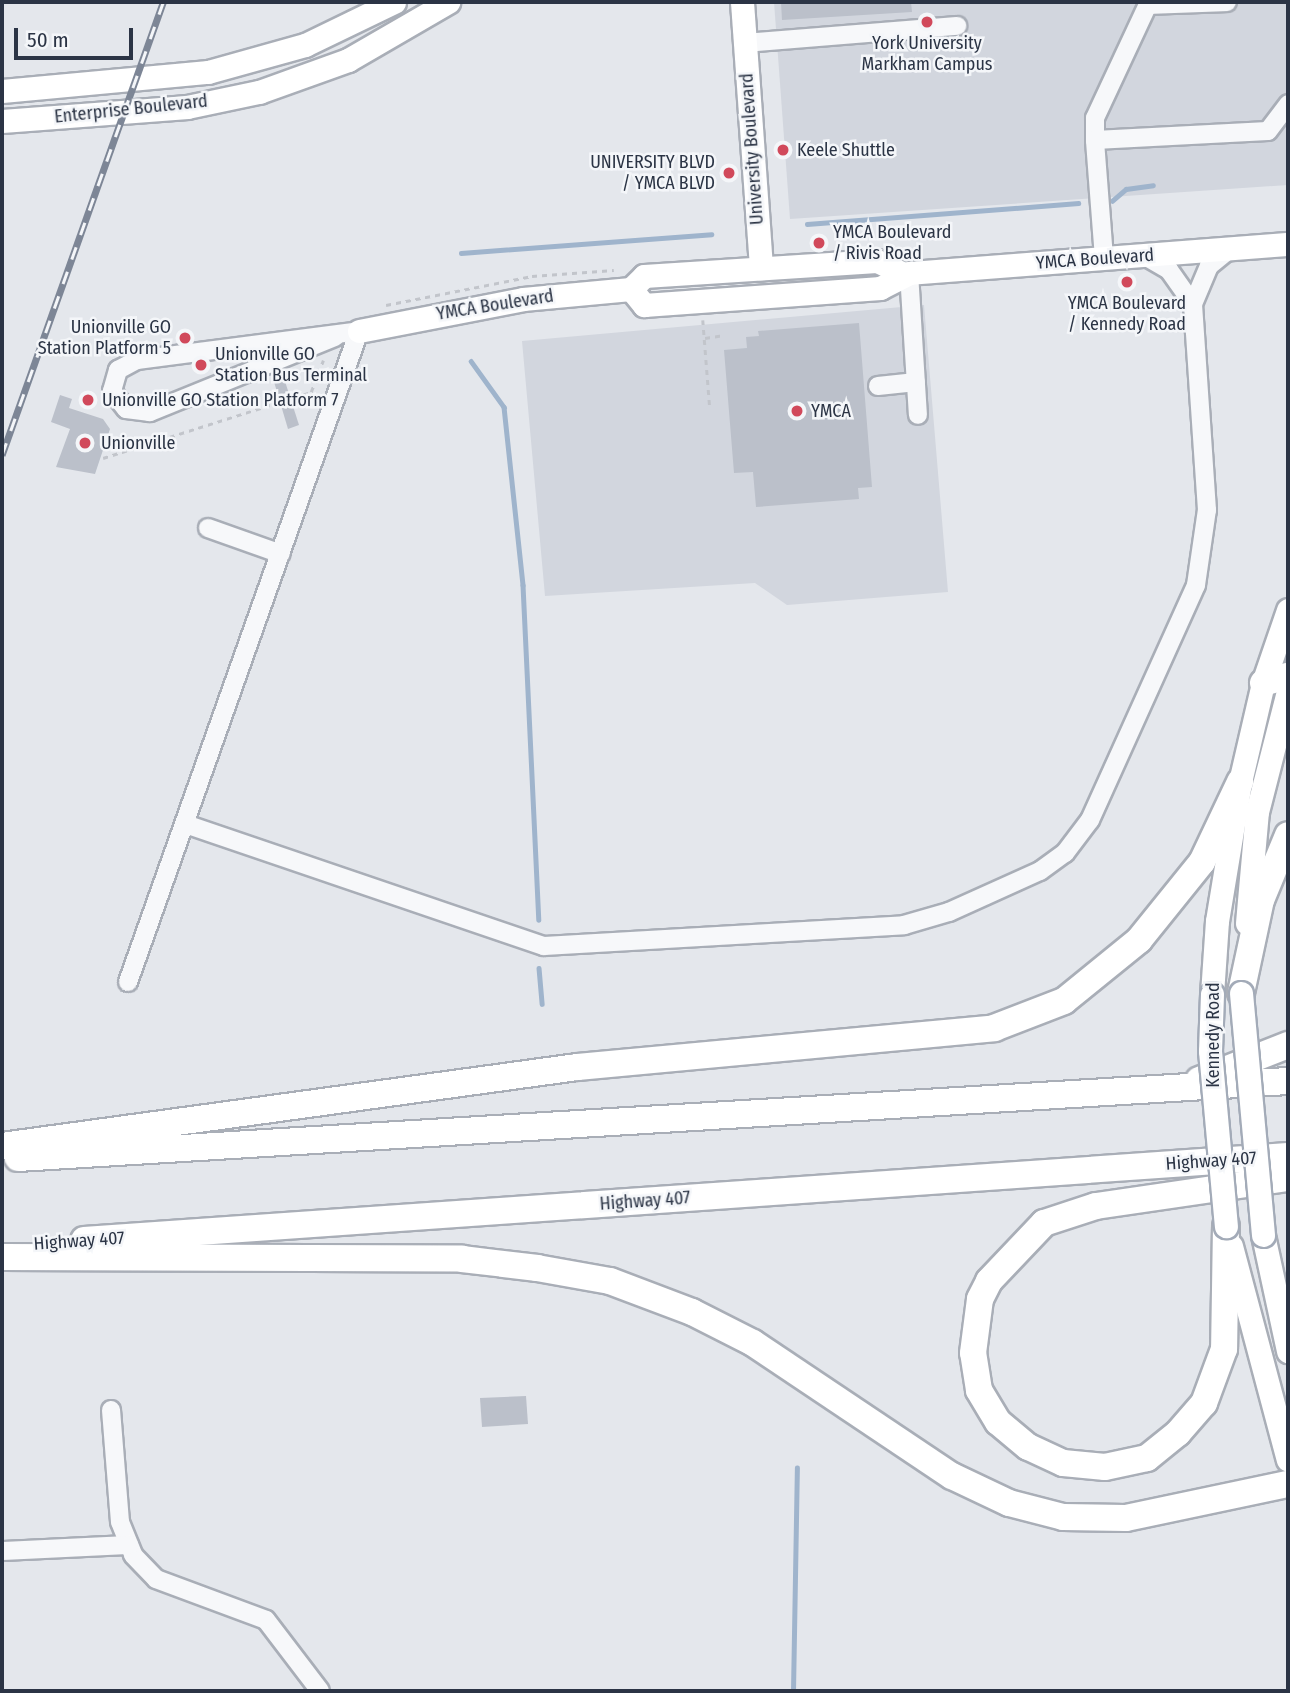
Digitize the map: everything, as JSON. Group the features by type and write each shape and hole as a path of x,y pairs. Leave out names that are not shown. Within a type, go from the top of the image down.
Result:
{"highway":[{"path":"2,1146 577,1067 994,1028 1064,1001 1139,940 1202,862 1240,782"},
{"path":"1241,993 1261,900 1288,835"},
{"path":"1179,1088 1288,1045"},
{"path":"2,1159 1288,1081"},
{"name":"Highway 407","path":"2,1246 1288,1156"},
{"path":"1226,1226 1224,1349 1204,1403 1178,1433 1147,1458 1105,1467 1063,1463 1028,1447 998,1422 979,1390 973,1353 980,1299 989,1281 1044,1223 1096,1206 1288,1178"},
{"path":"2,1257 463,1259 549,1270 610,1281 692,1312 753,1343 952,1476 1009,1503 1063,1517 1126,1518 1288,1484"}],"main road":[{"name":"Enterprise Boulevard","path":"2,91 208,72 305,45 394,2"},
{"name":"Enterprise Boulevard","path":"2,121 187,107 259,92 348,60 448,2"},
{"name":"University Boulevard","path":"742,2 761,268"},
{"name":"YMCA Boulevard","path":"631,289 644,305 880,288 906,273 1288,244"},
{"name":"YMCA Boulevard","path":"359,331 523,299 631,289 644,276 877,261 906,273"},
{"name":"Kennedy Road","path":"1288,610 1276,679 1240,782 1217,921 1210,1051 1226,1226 1288,1460"},
{"name":"Kennedy Road","path":"1288,691 1257,812 1241,993 1263,1235 1288,1351"}],"street":[{"path":"1104,258 1095,118 1149,4 1227,2"},
{"path":"744,43 957,26"},
{"path":"1095,140 1268,131 1288,104"},
{"path":"185,824 544,946 904,925 1001,891 1065,853 1090,820 1196,585 1208,510 1193,304 1209,266 1231,248"},
{"path":"1143,255 1170,270 1193,304"},
{"name":"University Boulevard","path":"761,268 763,296"},
{"path":"906,273 918,415"},
{"path":"335,337 150,412 126,409 112,391 118,370 137,360 335,337 359,331"},
{"path":"128,982 359,331"},
{"path":"878,386 916,382"},
{"path":"208,528 281,554"},
{"path":"111,1410 120,1522 129,1545 156,1579 266,1620 320,1691"},
{"path":"2,1551 129,1545"}],"path":[{"path":"703,320 710,408"},
{"path":"705,338 723,335"}],"shaded area":[{"path":"774,2 1288,2 1288,185 790,219"},
{"path":"924,305 948,592 787,605 755,583 545,596 522,341"}],"building":[{"path":"781,2 911,2 912,12 782,20"},
{"name":"YMCA","path":"859,323 872,487 858,488 859,499 756,507 753,472 734,473 724,350 747,348 746,337 759,336 758,331"},
{"path":"282,372 299,425 288,429 272,375"},
{"name":"Unionville","path":"60,395 72,399 69,408 103,419 110,429 95,474 56,467 70,429 51,422"},
{"path":"526,1396 528,1424 482,1427 480,1398"}],"waterway":[{"path":"1112,201 1126,189 1153,185"},
{"path":"807,224 1078,203"},
{"path":"461,253 711,234"},
{"path":"471,361 504,407 523,585 539,920"},
{"path":"539,968 542,1004"},
{"path":"793,1691 797,1468"}],"railway":[{"path":"2,455 163,2"}],"place":[{"name":"York University Markham Campus","path":"927,22"},
{"name":"Keele Shuttle","path":"783,150"},
{"name":"UNIVERSITY BLVD / YMCA BLVD","path":"729,173"},
{"name":"YMCA Boulevard / Rivis Road","path":"819,243"},
{"name":"YMCA Boulevard / Kennedy Road","path":"1127,282"},
{"name":"Unionville GO Station Platform 5","path":"185,338"},
{"name":"Unionville GO Station Bus Terminal","path":"201,365"},
{"name":"Unionville GO Station Platform 7","path":"88,400"},
{"name":"YMCA","path":"797,411"},
{"name":"Unionville","path":"85,443"}]}
